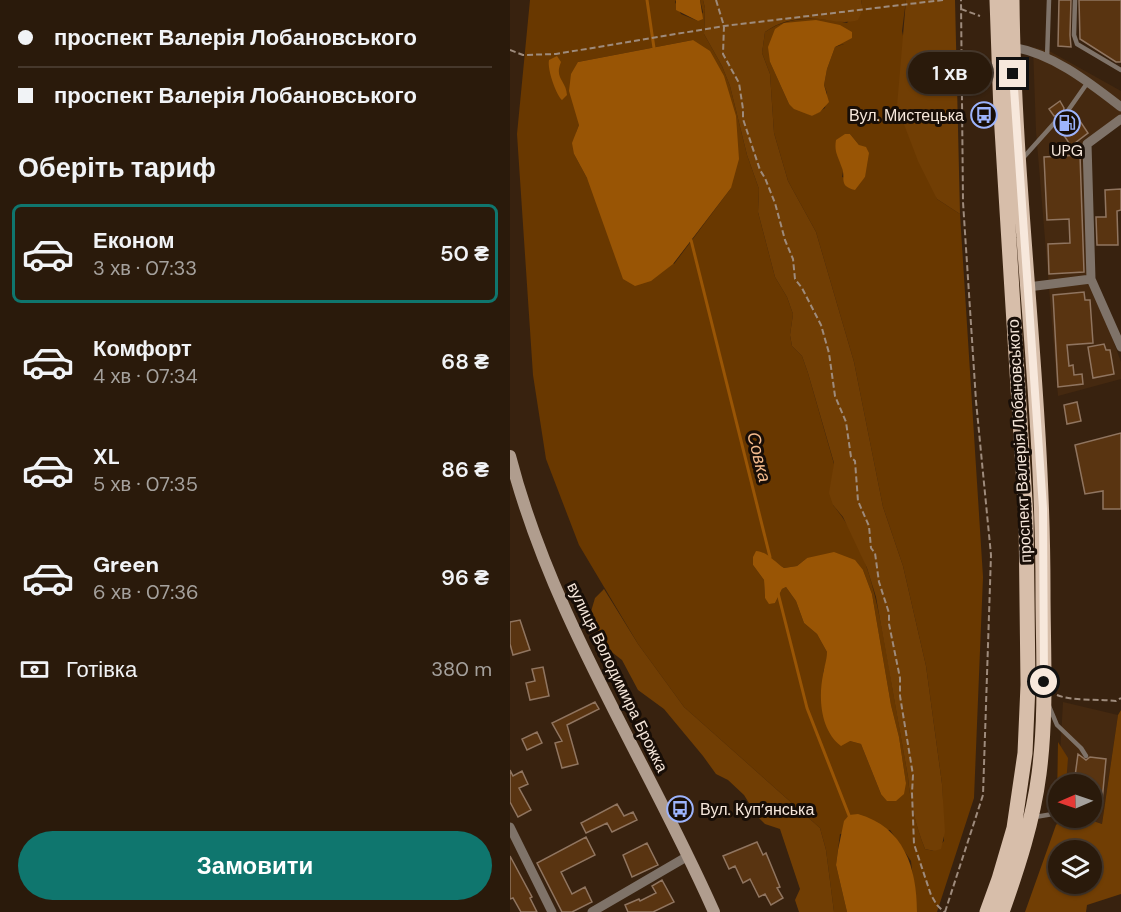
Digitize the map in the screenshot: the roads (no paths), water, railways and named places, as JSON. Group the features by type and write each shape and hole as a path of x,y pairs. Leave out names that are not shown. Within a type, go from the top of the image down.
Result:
{"main road":[{"name":"проспект Валерія Лобановського","path":"997,0 1006,47 1020,162 1043,508 1050,694 1030,819 1023,849 1002,912"},
{"name":"проспект Валерія Лобановського","path":"987,912 1014,828 1025,753 1028,685 1026,517 1001,113 1012,0"},
{"name":"вулиця Володимира Брожка","path":"510,456 522,503 565,611 714,910"}],"street":[{"path":"1006,47 1028,50 1047,59 1088,81 1121,107"},
{"path":"1121,119 1087,144 1091,279 1121,347"},
{"path":"1028,286 1091,279"},
{"path":"510,827 552,912"},
{"path":"592,912 688,856"}],"lane":[{"path":"1047,59 1049,0"},
{"path":"1075,0 1074,35 1077,44 1121,70"},
{"path":"1067,112 1088,81"},
{"path":"1020,162 1032,145 1057,120"},
{"path":"1050,694 1057,725 1081,748 1086,756"},
{"path":"1030,819 1048,815"}],"waterway":[{"name":"Совка","path":"647,0 654,48"},
{"name":"Совка","path":"691,240 770,557"},
{"name":"Совка","path":"778,593 807,708 850,818"}],"place":[{"name":"Вул. Мистецька","path":"984,115"},
{"name":"UPG","path":"1067,123"},
{"name":"Вул. Куп’янська","path":"680,809"}]}
